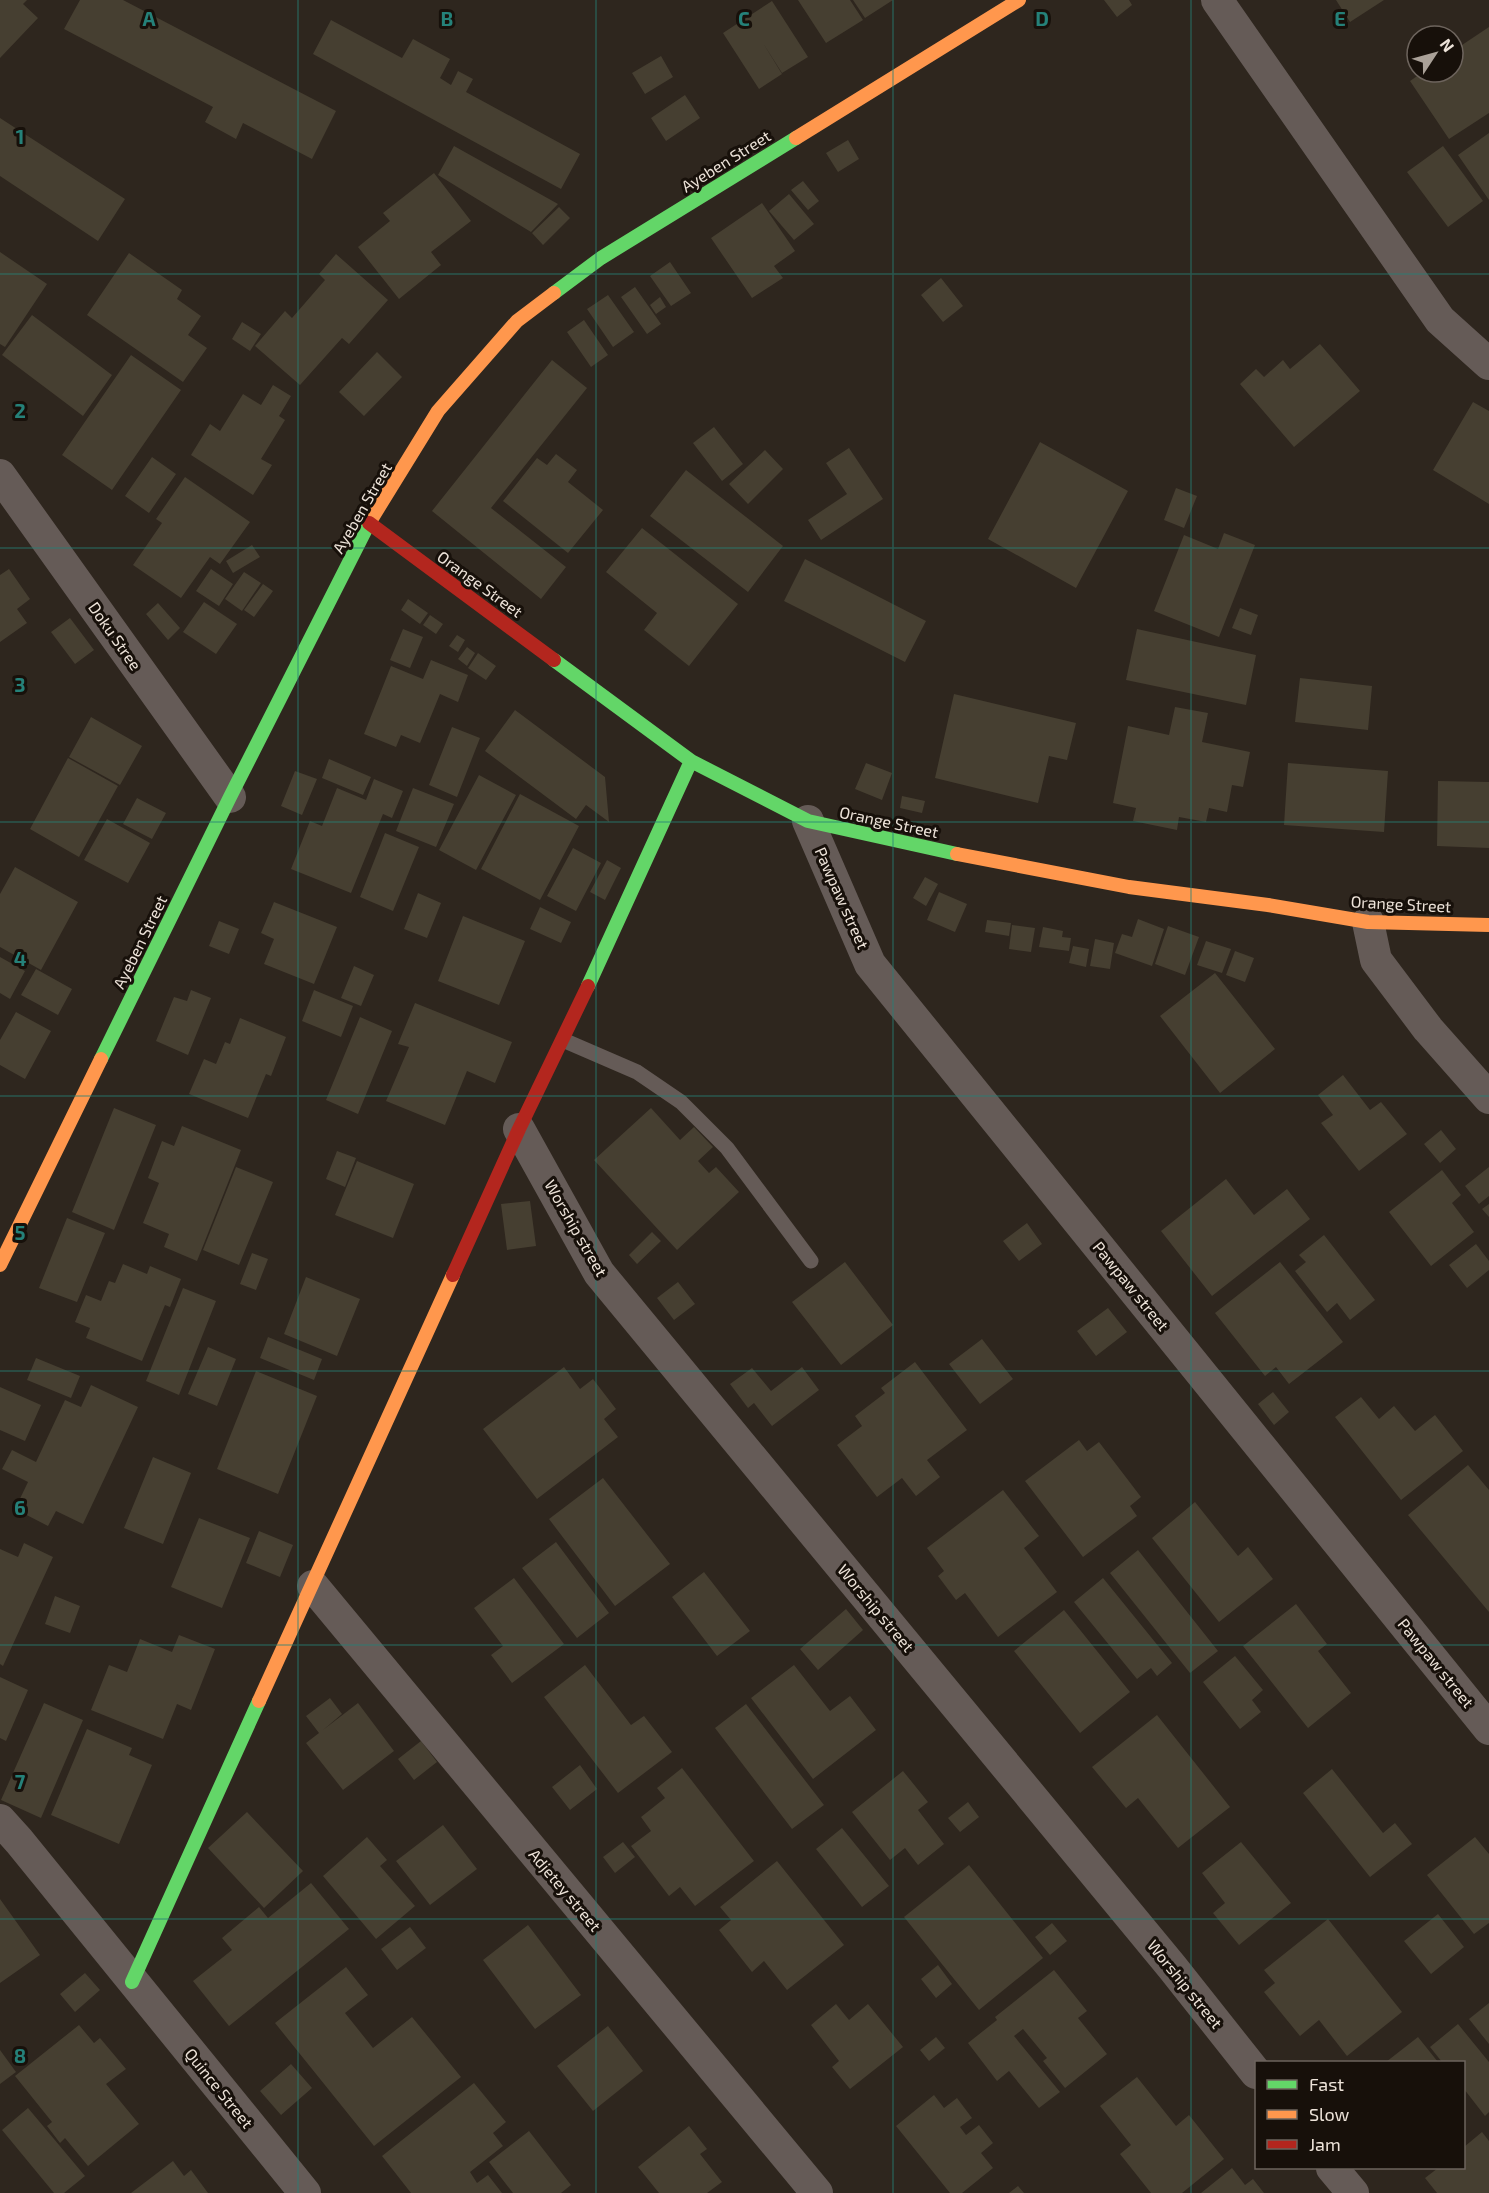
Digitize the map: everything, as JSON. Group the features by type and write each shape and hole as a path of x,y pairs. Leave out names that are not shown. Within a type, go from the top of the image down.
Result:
{"street":[{"name":"Ayeben Street","path":"0,1265 230,797 369,523 438,411 517,321 601,258 1019,0"},
{"path":"1217,0 1440,320 1489,364"},
{"name":"Doku Stree","path":"2,482 230,797"},
{"name":"Orange Street","path":"369,523 691,761 808,821 996,862 1118,885 1268,905 1368,922 1489,925"},
{"path":"132,1982 519,1129 563,1040 691,761"},
{"name":"Pawpaw street","path":"808,821 870,964 1489,1729"},
{"path":"1368,922 1376,960 1428,1029 1489,1098"},
{"name":"Worship street","path":"519,1129 599,1272 1255,2071"},
{"name":"Adjetey street","path":"313,1586 817,2193"},
{"name":"Quince Street","path":"0,1820 305,2193"},
{"path":"1333,2169 1353,2193"}],"lane":[{"path":"563,1040 636,1072 681,1102 727,1148 811,1261"}],"building":[{"path":"0,0 27,0 23,4 38,18 0,58"},
{"path":"80,0 123,0 336,111 312,159 243,123 236,139 205,122 213,107 64,29"},
{"path":"798,0 850,0 863,20 826,43"},
{"path":"853,0 893,0 865,18"},
{"path":"1104,0 1129,0 1132,5 1117,17"},
{"path":"1336,0 1384,0 1350,22"},
{"path":"772,1 808,57 782,73 763,43 782,74 759,89 723,33"},
{"path":"331,20 402,58 413,39 450,59 440,78 451,85 458,71 473,79 466,92 580,154 561,189 313,54"},
{"path":"1489,27 1489,113 1449,139 1412,84 1465,84 1465,43"},
{"path":"661,56 673,77 645,94 632,73"},
{"path":"685,95 700,118 666,141 651,118"},
{"path":"0,118 125,199 98,241 0,176"},
{"path":"1489,133 1489,200 1458,155"},
{"path":"848,140 859,159 838,172 826,153"},
{"path":"454,146 558,204 531,232 438,175"},
{"path":"1443,146 1483,201 1448,227 1407,172"},
{"path":"434,173 471,221 431,252 441,265 399,299 358,247 390,221 383,213"},
{"path":"803,181 819,201 808,210 791,190"},
{"path":"789,194 814,224 794,240 769,211"},
{"path":"762,203 795,251 774,266 783,278 752,298 711,238"},
{"path":"559,207 570,218 543,245 532,233"},
{"path":"0,252 47,284 5,347 0,344"},
{"path":"129,253 182,290 177,299 201,316 188,335 207,348 183,382 87,315"},
{"path":"336,254 388,300 349,344 342,338 300,385 255,346 285,311 292,318 325,280 319,274"},
{"path":"670,262 691,293 671,306 650,276"},
{"path":"941,278 963,306 943,322 921,295"},
{"path":"635,287 661,324 647,334 621,297"},
{"path":"608,295 634,332 613,347 587,309"},
{"path":"660,297 666,307 656,314 650,305"},
{"path":"32,315 112,375 83,416 2,355"},
{"path":"584,320 608,355 591,367 567,332"},
{"path":"242,322 261,334 250,351 232,339"},
{"path":"1320,344 1360,391 1294,447 1240,384 1256,369 1264,377 1283,360 1290,369"},
{"path":"377,352 402,377 364,416 339,392"},
{"path":"131,355 181,390 112,490 62,455"},
{"path":"552,360 587,388 491,508 566,567 541,599 432,511"},
{"path":"273,385 291,396 279,416 285,420 261,459 272,465 253,495 191,455 210,424 220,431 243,394 261,405"},
{"path":"1473,402 1489,411 1489,504 1433,470"},
{"path":"714,427 743,464 722,481 693,443"},
{"path":"1040,442 1128,491 1076,588 988,539"},
{"path":"849,448 883,499 821,540 808,520 847,494 826,463"},
{"path":"765,450 783,469 748,504 729,484"},
{"path":"556,454 577,470 568,482 603,510 568,553 503,501 537,458 547,465"},
{"path":"152,457 176,474 149,513 125,496"},
{"path":"686,470 783,546 748,592 650,516"},
{"path":"185,477 250,522 220,564 210,557 181,598 133,565 162,523 156,519"},
{"path":"1176,488 1197,496 1184,528 1164,520"},
{"path":"642,528 738,604 689,666 644,630 657,613 606,572"},
{"path":"1224,533 1255,545 1219,637 1154,611 1184,535 1218,549"},
{"path":"252,545 260,557 233,573 226,561"},
{"path":"805,559 926,621 905,662 784,601"},
{"path":"9,569 30,599 17,609 27,623 0,642 0,575"},
{"path":"211,569 233,584 219,606 196,591"},
{"path":"244,572 261,583 242,611 225,599"},
{"path":"263,584 273,591 254,617 244,610"},
{"path":"408,599 428,613 420,624 401,610"},
{"path":"204,602 237,624 216,654 183,632"},
{"path":"158,603 180,628 168,640 146,614"},
{"path":"1240,608 1258,615 1251,635 1232,628"},
{"path":"430,615 443,624 436,634 423,625"},
{"path":"70,618 94,650 75,664 51,632"},
{"path":"403,629 423,637 410,668 390,660"},
{"path":"1137,629 1256,655 1246,705 1126,680"},
{"path":"457,635 465,640 458,652 449,646"},
{"path":"467,647 475,653 467,666 458,659"},
{"path":"478,653 496,666 486,680 468,668"},
{"path":"431,660 468,675 458,702 440,694 420,743 401,735 396,747 364,734 391,666 423,679"},
{"path":"1300,678 1372,686 1368,730 1295,722"},
{"path":"954,694 1076,723 1067,760 1049,756 1038,803 935,778"},
{"path":"1175,707 1208,713 1202,742 1250,752 1243,787 1232,785 1227,812 1209,808 1206,822 1179,817 1177,830 1133,821 1136,808 1113,803 1128,726 1169,735"},
{"path":"515,710 605,777 609,822 586,805 576,819 485,751"},
{"path":"91,717 142,746 120,785 69,757"},
{"path":"452,727 480,738 457,797 429,785"},
{"path":"68,758 118,786 79,857 30,829"},
{"path":"329,759 371,777 363,795 322,778"},
{"path":"866,763 892,773 882,800 855,789"},
{"path":"1288,763 1388,771 1384,832 1284,825"},
{"path":"295,771 317,779 302,815 281,806"},
{"path":"479,775 516,795 476,870 439,850"},
{"path":"374,779 403,791 392,818 383,814 351,893 291,869 310,821 322,826 337,788 366,800"},
{"path":"1438,781 1489,782 1489,848 1437,846"},
{"path":"413,788 454,804 436,847 396,831"},
{"path":"520,794 579,826 540,900 481,869"},
{"path":"902,796 925,801 922,813 900,808"},
{"path":"137,798 166,813 152,839 123,824"},
{"path":"107,819 150,843 128,883 84,860"},
{"path":"385,833 419,847 393,911 360,897"},
{"path":"573,848 601,863 576,911 547,896"},
{"path":"607,860 621,868 605,900 590,892"},
{"path":"15,867 78,902 41,970 0,947 0,894"},
{"path":"925,877 938,884 926,906 913,898"},
{"path":"939,892 967,904 955,932 927,920"},
{"path":"418,893 441,903 427,938 404,929"},
{"path":"274,902 337,927 314,984 264,964 274,939 261,933"},
{"path":"540,907 571,922 561,943 530,929"},
{"path":"463,916 525,941 499,1005 438,981"},
{"path":"1138,919 1164,929 1152,966 1115,953 1122,934 1132,937"},
{"path":"987,920 1011,923 1009,936 985,932"},
{"path":"219,921 239,929 229,954 209,946"},
{"path":"1012,925 1035,928 1031,952 1009,949"},
{"path":"1168,926 1199,937 1185,975 1155,964"},
{"path":"1043,927 1063,931 1062,937 1071,938 1069,951 1039,947"},
{"path":"1095,939 1114,943 1110,969 1090,966"},
{"path":"1206,941 1231,949 1222,973 1197,965"},
{"path":"1073,946 1089,949 1086,967 1069,963"},
{"path":"1235,951 1254,958 1245,982 1226,975"},
{"path":"0,957 25,971 10,999 0,993"},
{"path":"354,966 374,975 361,1006 341,998"},
{"path":"36,969 72,989 58,1015 21,995"},
{"path":"1215,973 1275,1049 1220,1093 1160,1016"},
{"path":"191,990 211,998 188,1055 156,1041 174,997 187,1001"},
{"path":"314,990 353,1006 341,1037 302,1021"},
{"path":"415,1003 512,1042 495,1083 467,1071 445,1125 386,1101 409,1047 398,1044"},
{"path":"16,1012 51,1031 25,1079 0,1065 0,1040"},
{"path":"360,1017 392,1031 358,1114 326,1100"},
{"path":"240,1018 286,1037 271,1076 266,1074 248,1118 189,1094 204,1059 216,1064 225,1042 230,1044"},
{"path":"1343,1075 1370,1110 1381,1102 1407,1134 1359,1171 1321,1123 1333,1115 1318,1095"},
{"path":"114,1108 156,1125 114,1230 72,1212"},
{"path":"651,1108 680,1140 694,1127 713,1147 698,1161 709,1173 716,1167 739,1192 677,1250 594,1160"},
{"path":"182,1126 241,1150 197,1261 164,1247 169,1234 143,1223 159,1183 148,1178 162,1141 174,1146"},
{"path":"1441,1130 1456,1149 1440,1163 1424,1144"},
{"path":"337,1151 356,1158 345,1187 326,1179"},
{"path":"357,1161 414,1184 393,1238 335,1215"},
{"path":"236,1167 273,1182 239,1265 203,1250"},
{"path":"1489,1167 1489,1196 1479,1204 1465,1186"},
{"path":"1442,1170 1461,1195 1452,1203 1474,1232 1431,1266 1389,1212"},
{"path":"1226,1179 1254,1215 1287,1189 1310,1219 1212,1296 1161,1231"},
{"path":"530,1201 536,1246 507,1250 501,1204"},
{"path":"1489,1204 1489,1217 1482,1209"},
{"path":"67,1218 105,1233 77,1302 39,1288"},
{"path":"1027,1223 1042,1244 1019,1261 1003,1241"},
{"path":"652,1232 661,1241 637,1264 629,1255"},
{"path":"1324,1235 1375,1300 1350,1320 1337,1303 1327,1312 1295,1271 1306,1262 1299,1255"},
{"path":"1476,1244 1489,1261 1489,1270 1467,1288 1449,1265"},
{"path":"252,1253 268,1259 256,1290 240,1284"},
{"path":"845,1262 893,1325 841,1365 792,1302"},
{"path":"1280,1262 1343,1342 1289,1384 1276,1367 1265,1376 1215,1313"},
{"path":"123,1264 147,1274 150,1266 181,1279 170,1307 165,1305 142,1361 86,1338 90,1328 75,1322 86,1295 101,1301 109,1281 115,1283"},
{"path":"306,1277 360,1299 337,1356 284,1334"},
{"path":"678,1282 695,1304 674,1320 657,1298"},
{"path":"183,1288 216,1301 179,1395 146,1381"},
{"path":"1108,1308 1127,1332 1096,1356 1077,1331"},
{"path":"268,1337 322,1359 314,1380 260,1358"},
{"path":"982,1339 1013,1379 980,1404 949,1364"},
{"path":"208,1347 236,1359 217,1406 188,1394"},
{"path":"36,1358 80,1376 71,1398 27,1380"},
{"path":"915,1362 967,1430 927,1460 940,1477 916,1496 902,1478 877,1497 837,1445 862,1426 855,1416 885,1393 881,1388"},
{"path":"564,1367 580,1389 593,1379 616,1409 604,1419 618,1437 537,1499 483,1429"},
{"path":"802,1367 819,1390 772,1426 754,1403 748,1408 730,1384 752,1368 771,1391"},
{"path":"256,1371 317,1396 278,1494 217,1469"},
{"path":"91,1385 138,1407 83,1524 56,1511 48,1526 15,1509 28,1482 2,1469 12,1450 36,1462 65,1400 81,1407"},
{"path":"0,1387 41,1405 25,1441 0,1430"},
{"path":"1273,1392 1289,1412 1274,1425 1258,1404"},
{"path":"1361,1397 1379,1419 1394,1406 1415,1431 1435,1415 1463,1451 1401,1500 1335,1417"},
{"path":"1079,1440 1087,1451 1099,1442 1141,1497 1130,1506 1137,1516 1083,1557 1025,1481"},
{"path":"153,1457 191,1473 163,1544 124,1528"},
{"path":"1468,1465 1489,1490 1489,1612 1408,1515"},
{"path":"603,1478 670,1564 615,1606 549,1519"},
{"path":"1003,1490 1039,1536 1024,1548 1057,1592 998,1637 965,1593 956,1600 938,1576 944,1571 927,1548"},
{"path":"1195,1502 1238,1556 1248,1547 1273,1579 1219,1622 1152,1538"},
{"path":"199,1518 250,1538 222,1608 171,1587"},
{"path":"259,1531 293,1545 280,1577 246,1563"},
{"path":"556,1542 609,1613 577,1638 522,1568"},
{"path":"24,1543 53,1557 3,1666 0,1664 0,1549 18,1557"},
{"path":"1138,1550 1218,1651 1190,1673 1110,1573"},
{"path":"704,1572 750,1631 717,1656 672,1597"},
{"path":"514,1578 564,1644 512,1683 491,1655 503,1646 474,1608"},
{"path":"1103,1578 1172,1663 1157,1676 1151,1668 1137,1679 1074,1602"},
{"path":"55,1596 80,1606 70,1633 45,1624"},
{"path":"1296,1604 1327,1644 1318,1651 1351,1693 1308,1728 1243,1646"},
{"path":"846,1609 863,1630 818,1670 800,1649"},
{"path":"1064,1610 1130,1692 1080,1733 1014,1651"},
{"path":"179,1635 215,1649 191,1710 177,1704 163,1739 91,1710 109,1665 127,1672 140,1639 172,1652"},
{"path":"1235,1656 1263,1690 1252,1700 1261,1712 1240,1729 1203,1682"},
{"path":"585,1665 631,1725 644,1716 672,1752 618,1793 544,1697"},
{"path":"794,1665 830,1711 850,1696 876,1730 813,1779 751,1698"},
{"path":"0,1677 28,1690 6,1741 0,1738"},
{"path":"330,1698 342,1714 323,1730 358,1703 394,1751 343,1790 306,1743 319,1733 306,1716"},
{"path":"44,1703 83,1720 41,1818 1,1800"},
{"path":"746,1704 824,1805 792,1829 715,1728"},
{"path":"1157,1715 1230,1807 1178,1848 1138,1798 1126,1808 1092,1767"},
{"path":"87,1729 132,1748 129,1755 152,1765 119,1844 51,1815"},
{"path":"421,1741 437,1762 414,1780 398,1759"},
{"path":"580,1765 597,1789 570,1810 552,1787"},
{"path":"682,1768 754,1861 695,1906 680,1887 669,1896 631,1846 651,1831 641,1817 665,1798 657,1788"},
{"path":"1332,1769 1383,1833 1395,1823 1412,1844 1370,1877 1303,1793"},
{"path":"903,1771 928,1802 918,1810 944,1844 918,1865 905,1848 890,1860 852,1812"},
{"path":"968,1802 979,1817 960,1832 948,1818"},
{"path":"247,1812 303,1871 264,1908 208,1848"},
{"path":"443,1825 477,1869 430,1905 396,1861"},
{"path":"842,1828 889,1886 862,1907 816,1849"},
{"path":"367,1837 387,1860 380,1866 415,1906 376,1939 323,1876"},
{"path":"1475,1837 1489,1854 1489,1923 1474,1934 1427,1875"},
{"path":"623,1842 635,1857 615,1873 603,1857"},
{"path":"1241,1842 1291,1903 1239,1945 1213,1913 1225,1903 1202,1873"},
{"path":"777,1861 844,1945 787,1990 764,1961 752,1972 719,1930 731,1920 720,1907"},
{"path":"969,1865 1043,1958 979,2010 904,1917"},
{"path":"311,1883 349,1929 229,2026 193,1981 232,1950 222,1938 259,1907 268,1918"},
{"path":"0,1899 40,1955 0,1983"},
{"path":"1438,1914 1464,1947 1431,1974 1404,1941"},
{"path":"1328,1919 1402,2012 1347,2056 1319,2020 1300,2036 1264,1992 1275,1983 1264,1970"},
{"path":"1052,1923 1067,1941 1050,1955 1035,1937"},
{"path":"528,1925 581,1995 535,2029 483,1960"},
{"path":"410,1927 426,1948 397,1970 381,1949"},
{"path":"938,1965 952,1984 936,1998 921,1979"},
{"path":"346,1967 368,1995 345,2013 373,2048 412,2017 461,2077 374,2146 275,2023"},
{"path":"1054,1970 1087,2011 1078,2018 1107,2054 1065,2088 1043,2061 1047,2058 1023,2029 1014,2036 1060,2092 1039,2108 1009,2071 997,2081 968,2043 997,2020 995,2017"},
{"path":"85,1973 100,1990 75,2012 60,1994"},
{"path":"1489,2003 1489,2044 1469,2019"},
{"path":"836,2004 849,2020 868,2004 903,2047 850,2089 832,2067 839,2061 811,2025"},
{"path":"1458,2024 1489,2062 1489,2112 1485,2116 1465,2090 1465,2061 1441,2061 1430,2047"},
{"path":"79,2025 94,2043 100,2038 126,2069 106,2084 139,2124 88,2166 65,2138 60,2143 47,2126 52,2122 15,2076"},
{"path":"608,2026 643,2071 593,2111 557,2066"},
{"path":"936,2037 945,2048 929,2061 920,2050"},
{"path":"1418,2037 1437,2061 1387,2061"},
{"path":"0,2050 16,2072 0,2084"},
{"path":"291,2064 312,2088 281,2115 260,2091"},
{"path":"1137,2077 1176,2126 1189,2115 1224,2159 1182,2193 1151,2193 1120,2154 1131,2145 1100,2106"},
{"path":"474,2083 506,2122 493,2133 503,2146 470,2172 477,2183 488,2175 502,2193 411,2193 382,2156"},
{"path":"934,2095 944,2108 957,2098 972,2118 960,2127 966,2135 979,2125 993,2143 981,2153 993,2168 962,2193 950,2193 896,2126"},
{"path":"28,2108 85,2176 64,2193 54,2193 2,2130"},
{"path":"689,2126 707,2149 700,2154 722,2182 707,2193 659,2193 638,2167"},
{"path":"529,2131 571,2185 561,2193 513,2193 489,2162"},
{"path":"1482,2132 1489,2141 1489,2193 1437,2193 1425,2178 1437,2169 1465,2169 1465,2146"},
{"path":"173,2161 184,2176 191,2170 208,2193 131,2193"},
{"path":"1232,2168 1245,2185 1253,2179 1264,2193 1201,2193"},
{"path":"1018,2186 1024,2193 1009,2193"}],"traffic: fast":[{"path":"554,293 601,258 796,138"},
{"path":"101,1059 369,523"},
{"path":"554,660 691,761 808,821 957,854"},
{"path":"588,986 691,761"},
{"path":"132,1982 259,1701"}],"traffic: slow":[{"path":"796,138 1019,0"},
{"path":"369,523 438,411 517,321 554,293"},
{"path":"957,854 1129,887 1268,905 1368,922 1489,925"},
{"path":"0,1265 101,1059"},
{"path":"259,1701 453,1275"}],"traffic: jam":[{"path":"369,523 554,660"},
{"path":"453,1275 519,1129 588,986"}]}
